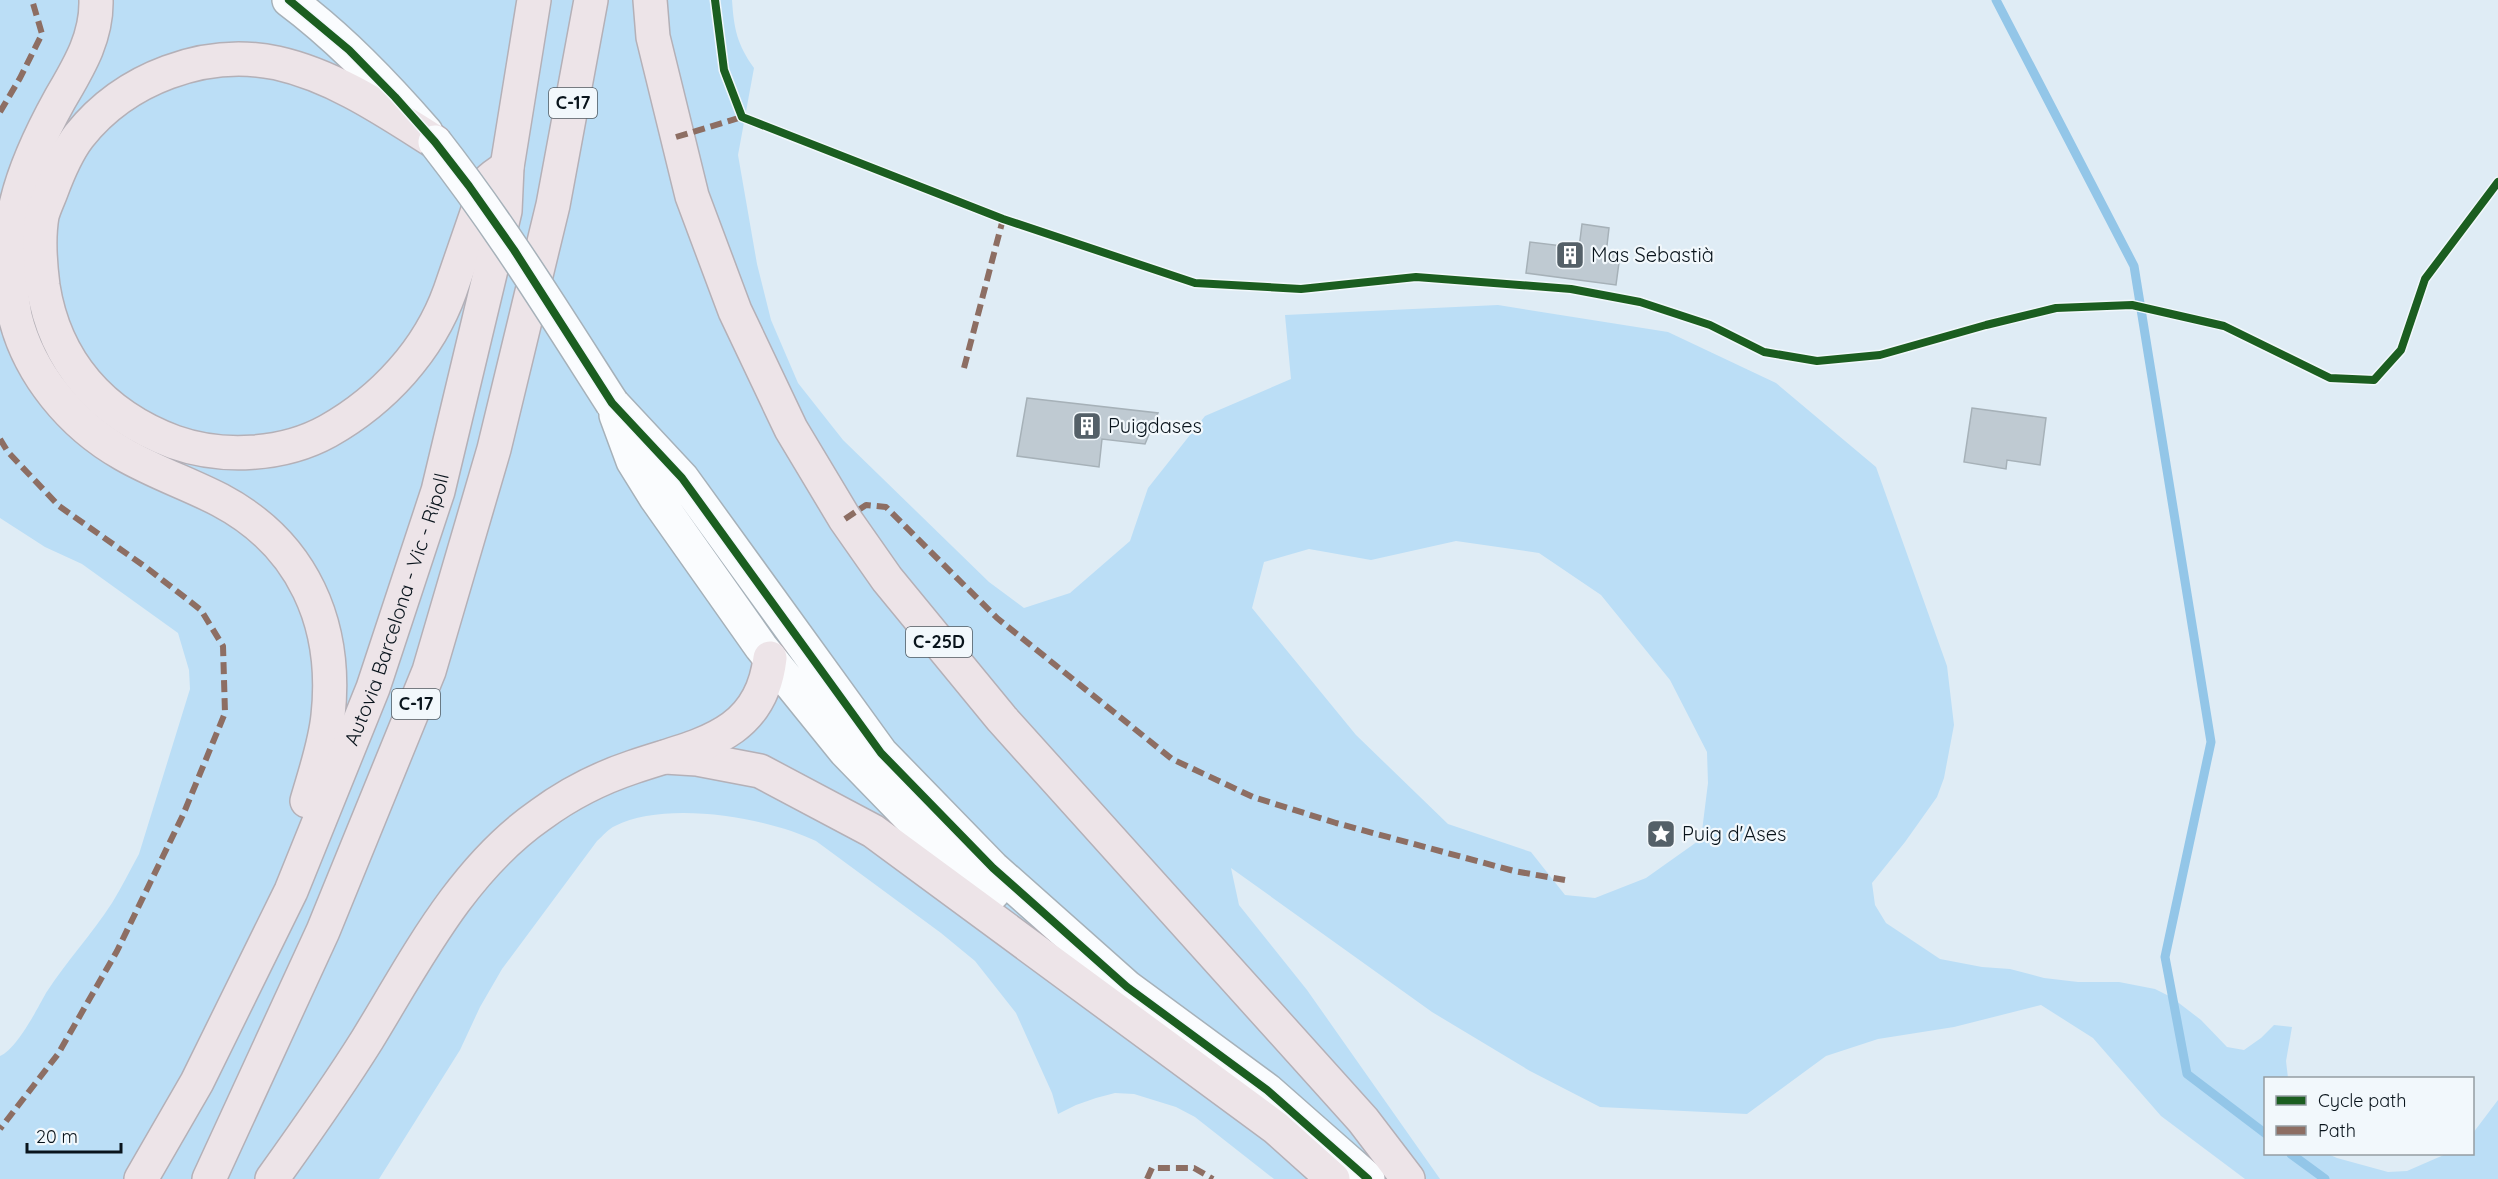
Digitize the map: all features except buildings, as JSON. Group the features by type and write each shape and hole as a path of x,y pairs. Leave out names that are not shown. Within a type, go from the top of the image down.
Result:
{"highway":[{"path":"96,0 87,51 40,135 15,195 6,252 15,318 39,372 76,420 101,441 125,455 220,500 245,515 266,531 285,552 312,594 327,645 330,690 321,754 299,829 291,891"},
{"name":"Autovia Barcelona - Vic - Ripoll","path":"141,1179 197,1082 291,891 373,688 438,491 505,211 507,167 534,0"},
{"name":"C-17","path":"209,1179 323,932 429,671 494,448 547,228 591,0"},
{"name":"C-25D","path":"650,0 653,37 692,196 735,311 790,429 845,519 887,579 1002,719 1363,1120 1408,1179"},
{"path":"435,142 369,100 322,78 277,63 237,58 198,62 165,73 137,86 106,109 79,136 59,169 42,216 40,263 47,311 62,349 85,382 122,415 144,428 185,445 226,453 248,452 291,445 325,433 381,393 412,362 432,331 449,295 487,182 507,167"},
{"path":"272,1179 346,1073 448,910 489,859 538,816 568,796 630,768 717,738 744,720 768,680 770,658"},
{"path":"665,757 698,759 760,771 873,831 1276,1128 1333,1179"}],"street":[{"path":"289,0 349,50 435,142 514,250 622,413 682,478 881,753 993,868 1127,987 1267,1090 1368,1179"},
{"path":"622,413 633,462 656,498 770,658 845,751 947,856 1084,965 1127,987"}],"shaded area":[{"path":"0,0 732,0 737,36 754,68 738,155 757,264 771,320 798,383 843,440 989,582 1024,608 1070,593 1130,541 1148,488 1205,416 1291,379 1285,315 1498,305 1668,332 1776,383 1876,467 1947,666 1954,725 1944,778 1937,797 1872,883 1875,905 1886,923 1940,959 1982,967 2010,969 2044,978 2078,982 2119,982 2155,989 2171,997 2201,1020 2227,1047 2244,1050 2274,1025 2292,1027 2286,1061 2288,1077 2264,1077 2264,1155 2330,1155 2388,1172 2407,1171 2444,1155 2474,1155 2474,1132 2498,1100 2498,1179 2245,1179 2161,1116 2093,1038 2041,1005 1954,1027 1878,1039 1826,1056 1747,1114 1600,1107 1530,1071 1432,1012 1231,868 1239,905 1307,990 1440,1179 1274,1179 1195,1117 1176,1107 1134,1094 1115,1093 1096,1098 1058,1114 1052,1093 1016,1013 975,961 941,933 816,841 795,832 744,819 688,813 636,818 612,827 597,841 502,969 480,1007 460,1050 379,1179 0,1179 0,1056 20,1037 46,993 116,897 139,854 190,689 189,670 178,633 82,564 45,547 0,518","holes":["1456,541 1539,553 1601,595 1670,680 1707,752 1708,783 1701,839 1646,878 1595,898 1565,895 1531,852 1448,824 1356,735 1252,608 1264,562 1309,549 1371,560"]}],"waterway":[{"path":"1996,0 2134,266 2211,742 2165,957 2187,1074 2264,1132"},
{"path":"2292,1155 2325,1179"}],"marked path":[{"path":"0,112 42,34 32,0"},
{"path":"676,137 745,118"},
{"path":"964,368 1003,219"},
{"path":"0,439 8,452 59,506 147,568 201,610 223,646 225,713 183,815 117,951 58,1054 0,1129"},
{"path":"845,519 866,505 886,507 997,618 1172,759 1253,797 1336,823 1514,871 1565,880"},
{"path":"1147,1179 1152,1168 1194,1168 1213,1179"}],"cycle path":[{"path":"289,0 349,50 435,142 514,250 612,403 682,478 881,753 993,868 1127,987 1267,1090 1368,1179"},
{"path":"715,0 724,70 742,117 1003,219 1195,283 1301,289 1416,277 1571,289 1640,302 1710,325 1764,352 1817,361 1880,355 2056,308 2132,305 2224,326 2330,378 2374,380 2401,350 2425,279 2498,182"}],"place":[{"name":"Mas Sebastià","path":"1570,255"},
{"name":"Puigdases","path":"1087,426"},
{"name":"Puig d'Ases","path":"1661,834"}]}
